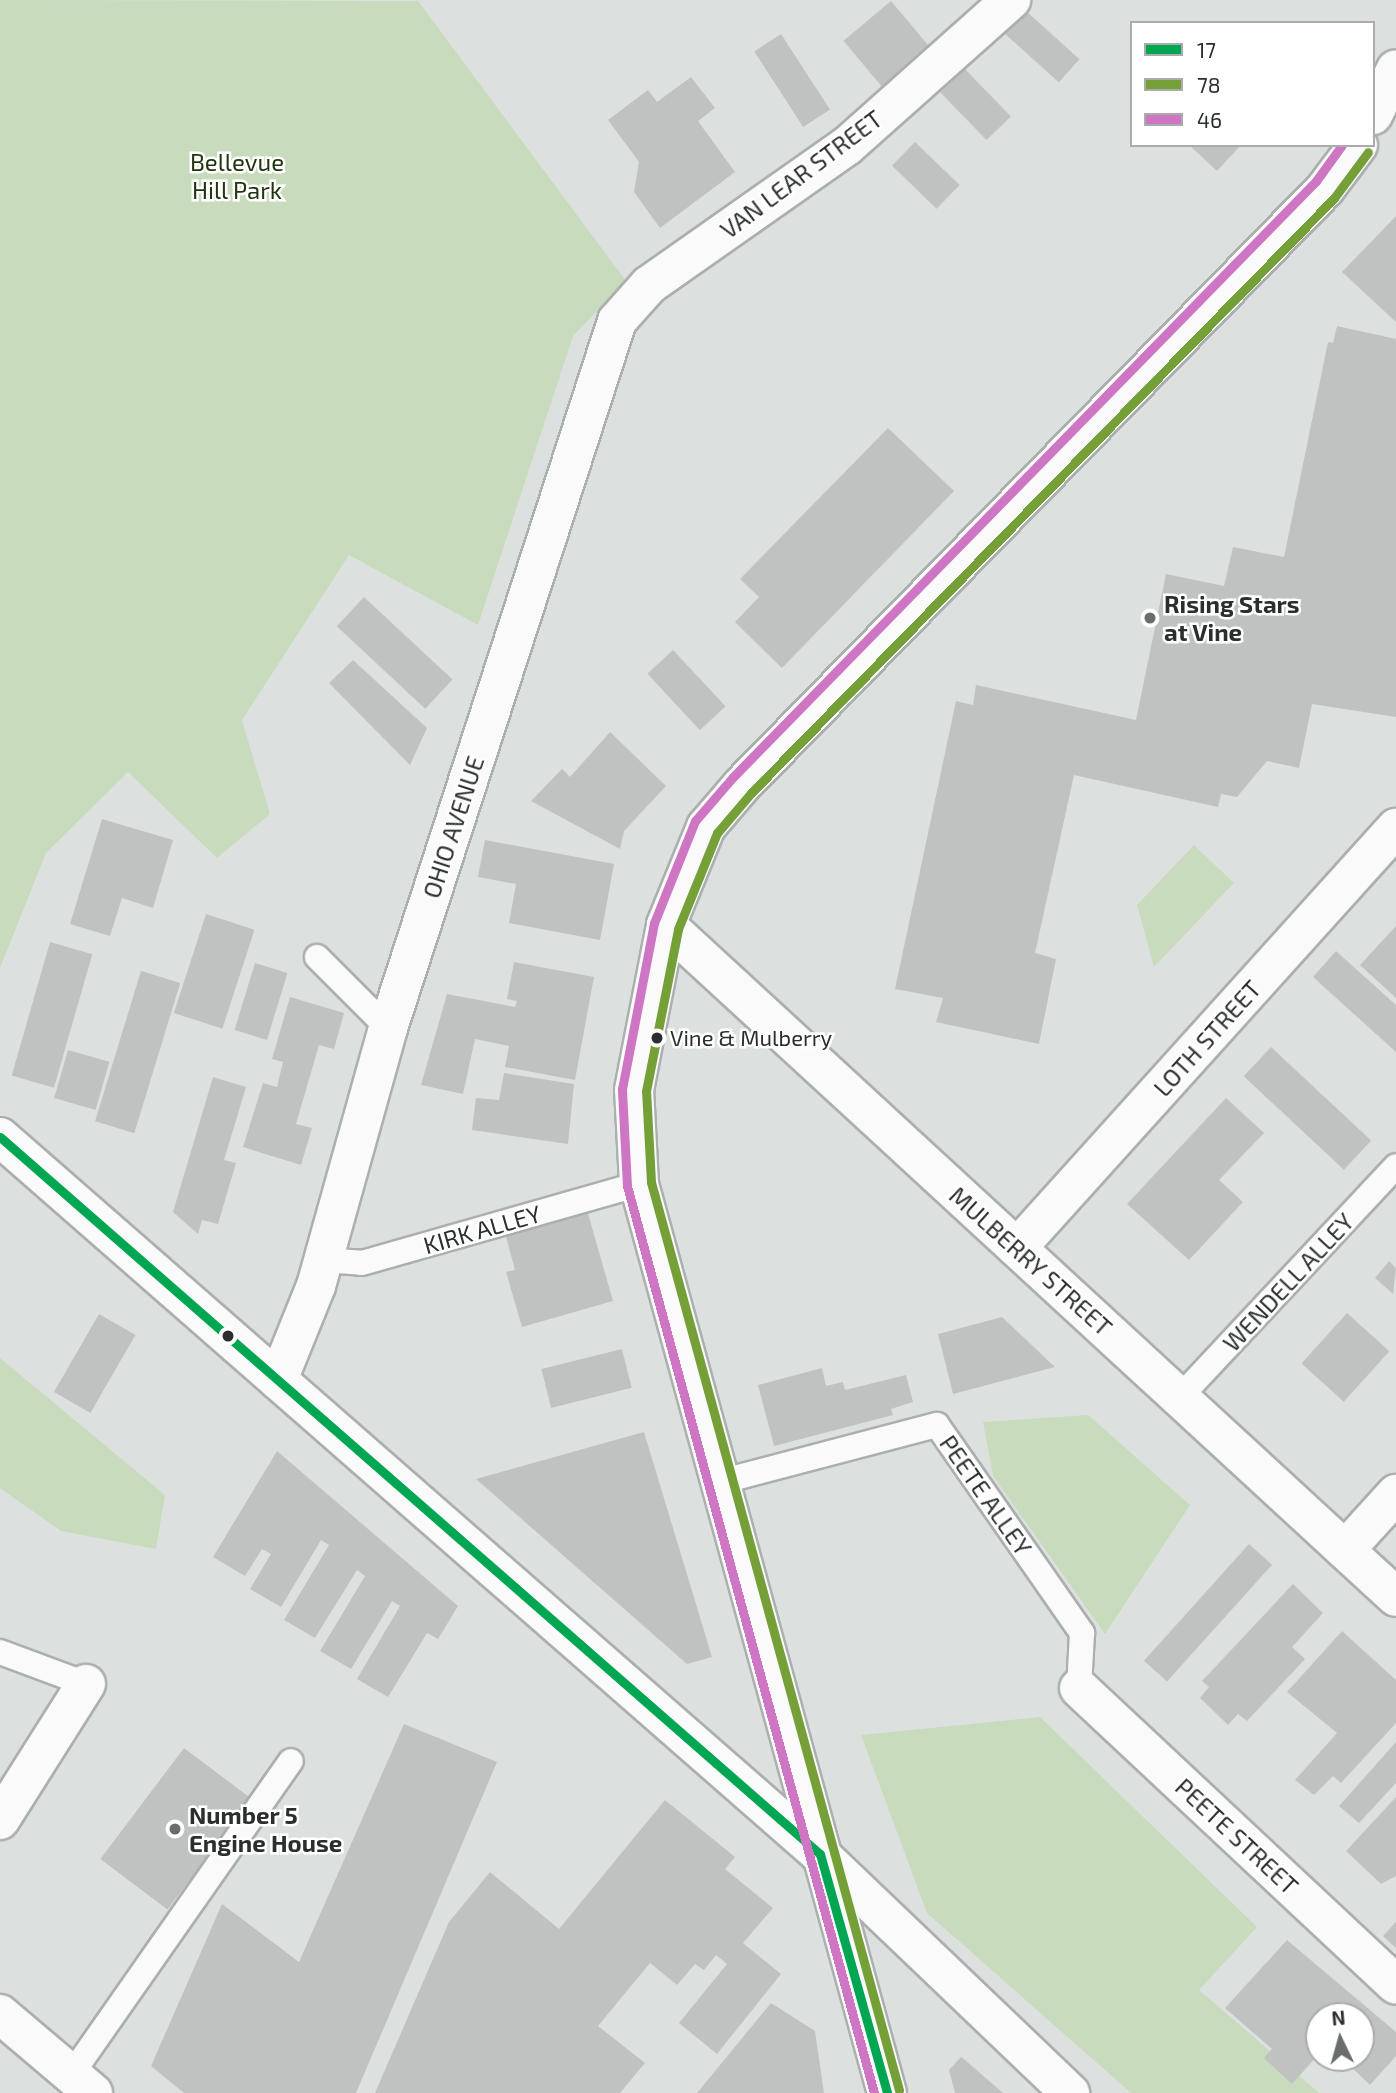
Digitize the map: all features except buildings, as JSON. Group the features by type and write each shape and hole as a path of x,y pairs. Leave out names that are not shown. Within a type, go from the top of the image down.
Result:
{"street":[{"name":"VAN LEAR STREET","path":"649,285 847,146 1011,0"},
{"path":"1375,112 1396,69"},
{"path":"887,2093 820,1854 723,1481 639,1184 635,1090 666,925 706,827 741,785 1325,190 1357,147"},
{"name":"OHIO AVENUE","path":"278,1380 323,1260 388,1028 618,321 649,285"},
{"name":"LOTH STREET","path":"1017,1248 1396,828"},
{"name":"MULBERRY STREET","path":"666,925 1396,1597"},
{"path":"0,1137 820,1854 1070,2093"},
{"path":"1345,1550 1396,1494"},
{"path":"0,1821 86,1684"},
{"name":"PEETE STREET","path":"1079,1688 1396,1985"},
{"path":"0,2014 82,2084"}],"lane":[{"path":"317,957 388,1028"},
{"name":"WENDELL ALLEY","path":"1180,1397 1396,1166"},
{"name":"KIRK ALLEY","path":"323,1260 362,1263 639,1184"},
{"name":"PEETE ALLEY","path":"723,1481 937,1425 1082,1633 1079,1688"},
{"path":"0,1652 86,1684"},
{"path":"82,2084 292,1761"}],"green space":[{"name":"Bellevue Hill Park","path":"0,0 418,1 626,281 573,336 478,625 349,555 242,720 270,814 217,858 128,772 46,853 0,968"},
{"path":"1194,845 1234,883 1154,967 1137,905"},
{"path":"0,1358 165,1495 156,1549 61,1531 0,1488"},
{"path":"1088,1415 1190,1505 1105,1634 993,1476 983,1422"},
{"path":"1040,1717 1257,1927 1199,1990 1319,2093 1131,2093 927,1913 861,1735"}],"transit line":[{"name":"46","path":"874,2093 627,1186 622,1089 654,923 695,821 733,777 1316,181 1341,147"},
{"name":"78","path":"899,2090 651,1182 646,1091 678,929 717,833 751,793 1334,198 1368,152"},
{"name":"17","path":"0,1137 820,1854"},
{"name":"17","path":"820,1854 887,2093"}],"place":[{"name":"Rising Stars at Vine","path":"1150,618"},
{"name":"Vine & Mulberry","path":"657,1038"},
{"name":"Number 5 Engine House","path":"175,1829"}]}
